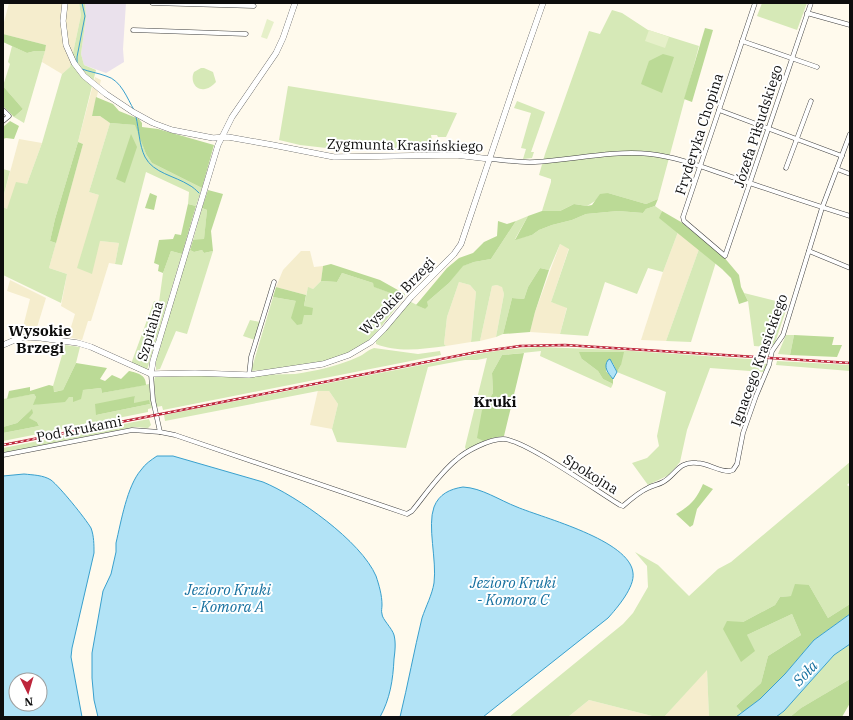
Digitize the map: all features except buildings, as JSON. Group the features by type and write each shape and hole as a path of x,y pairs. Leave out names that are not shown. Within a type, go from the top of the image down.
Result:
{"street":[{"name":"Zygmunta Krasińskiego","path":"65,3 63,21 66,45 74,63 84,76 106,94 128,108 153,123 172,130 213,138 272,145 334,157 456,155 534,162 634,153 666,156 701,166 822,208 850,216"},
{"path":"152,3 254,6"},
{"name":"Szpitalna","path":"160,432 153,400 151,374 153,361 218,145 232,117 276,53 283,38 295,3"},
{"name":"Wysokie Brzegi","path":"3,344 27,337 78,343 91,347 151,374 195,373 249,375 332,362 349,355 371,342 411,297 458,249 544,3"},
{"name":"Fryderyka Chopina","path":"725,256 683,219 755,3"},
{"name":"Józefa Piłsudskiego","path":"725,256 811,3"},
{"path":"807,13 850,25"},
{"path":"133,30 246,34"},
{"path":"742,41 817,67"},
{"path":"786,168 811,101"},
{"path":"3,110 9,116 3,121"},
{"path":"719,110 842,156"},
{"name":"Ignacego Krasickiego","path":"637,494 663,482 684,464 696,463 727,471 733,470 737,464 743,433 756,396 769,366 772,351 783,334 822,208 850,134"},
{"path":"837,169 850,174"},
{"path":"809,251 850,268"},
{"path":"249,375 251,357 274,282"},
{"name":"Pod Krukami","path":"3,455 132,430 160,432"},
{"name":"Spokojna","path":"160,432 176,435 407,514 412,511 455,460 466,452 492,440 504,438 532,450 620,505 623,506 637,494"}],"shaded area":[{"path":"9,3 79,3 81,15 70,67 62,74 42,62 46,45 3,34 3,26"},
{"path":"85,3 126,3 123,49 124,62 106,73 84,65 81,54 86,17"},
{"path":"95,77 101,80 92,116 100,116 110,123 89,192 99,195 100,241 119,243 115,264 109,263 91,321 88,321 82,340 68,337 75,314 61,306 67,274 49,268 83,144 78,142"},
{"path":"19,139 42,143 27,184 7,209 3,207 3,198"},
{"path":"678,232 699,249 666,341 641,340 663,272"},
{"path":"560,244 569,248 551,302 567,307 560,334 530,332 535,312"},
{"path":"301,251 310,251 314,267 323,266 321,281 313,289 308,288 306,295 276,287 283,270"},
{"path":"10,280 46,298 35,334 21,335 30,299 7,291"},
{"path":"459,282 470,285 476,292 471,342 446,346 444,344 447,317"},
{"path":"492,286 502,286 504,294 496,337 480,341"},
{"path":"318,390 329,391 338,404 332,429 310,425"},
{"path":"707,669 709,717 664,717"},
{"path":"589,700 656,717 568,717"}],"green space":[{"path":"79,3 85,3 86,17 81,54 84,65 96,70 78,142 50,241 56,243 49,268 67,274 61,303 3,275 3,207 7,209 16,182 27,184 42,143 62,74 70,67 81,15"},
{"path":"762,3 807,3 797,30 757,16"},
{"path":"612,10 622,13 648,30 699,46 658,199 646,204 608,193 587,206 574,204 560,211 542,211 551,182 551,179 539,175 545,154 589,31 600,34"},
{"path":"267,19 274,22 267,39 261,37"},
{"path":"705,28 713,30 692,102 684,99"},
{"path":"649,30 669,37 665,48 645,41"},
{"path":"3,34 46,45 45,51 27,53 3,42"},
{"path":"12,46 27,53 45,51 24,123 14,117 23,109 3,86 10,64 8,62"},
{"path":"663,54 674,57 662,93 641,84 649,61"},
{"path":"201,68 213,72 216,82 205,89 196,87 193,81 194,72"},
{"path":"3,86 23,109 14,117 3,106"},
{"path":"288,86 457,113 446,137 431,135 433,146 419,148 335,149 300,145 279,140"},
{"path":"96,97 113,104 119,111 139,119 142,123 142,127 158,129 214,145 202,188 152,163 146,154 135,125 110,123 100,116 92,116"},
{"path":"517,101 545,112 531,152 534,152 532,158 523,159 526,149 521,148 531,113 514,108"},
{"path":"10,121 19,126 14,139 3,139 3,127"},
{"path":"110,123 136,125 146,154 152,163 202,188 196,206 188,204 189,192 146,172 122,265 115,264 119,243 100,241 92,274 77,268 99,195 89,192"},
{"path":"131,134 137,147 125,183 116,179"},
{"path":"78,142 83,144 56,243 50,241"},
{"path":"3,169 10,171 3,198"},
{"path":"208,190 223,194 211,231 213,251 204,253 202,250 194,252 190,250 193,240 204,239 207,210 202,208"},
{"path":"150,193 157,196 154,210 145,208"},
{"path":"608,193 646,204 658,199 655,206 646,209 643,213 618,211 586,214 572,220 552,225 539,230 532,235 515,240 528,216 542,211 560,211 574,204 587,206 592,205 600,194"},
{"path":"188,204 196,206 182,254 171,251 163,273 158,271 159,265 154,263 159,240 173,239 175,234 181,235"},
{"path":"655,206 662,211 660,218 678,232 663,272 648,268 637,294 605,282 588,336 560,334 567,308 551,302 569,249 560,244 549,270 540,268 528,287 524,299 512,298 503,334 496,337 504,294 502,287 497,285 492,286 480,341 471,342 476,292 470,285 459,282 447,317 444,344 446,346 420,349 393,349 376,344 376,340 409,301 425,309 427,302 449,283 462,266 491,259 516,221 528,216 515,239 532,235 539,230 586,214 618,211 643,213 646,209"},
{"path":"202,208 207,210 204,240 193,240"},
{"path":"662,211 681,222 723,256 739,275 741,287 748,301 739,304 731,278 659,218"},
{"path":"498,221 507,224 516,221 491,259 474,262 463,266 449,283 427,302 428,306 425,309 416,305 447,268 459,258 473,253 484,242 497,236"},
{"path":"699,249 716,262 691,342 666,341"},
{"path":"190,250 194,252 202,250 204,253 213,251 187,334 176,331 160,369 156,370 156,359 185,260"},
{"path":"171,251 182,254 147,370 131,364 154,301 159,302 163,273"},
{"path":"331,264 380,280 405,294 404,298 374,287 373,283 342,273 337,282 321,281 323,266"},
{"path":"540,268 549,270 530,332 503,334 512,298 524,299 528,287"},
{"path":"342,273 373,283 375,287 404,298 371,339 329,364 251,371 273,297 296,301 304,315 311,315 304,306 308,287 313,289 321,281 337,282"},
{"path":"276,287 306,295 304,306 313,308 312,315 304,315 302,324 297,325 291,318 296,301 273,297"},
{"path":"744,293 788,304 775,343 770,347 754,346 748,301"},
{"path":"250,320 260,322 255,340 243,336"},
{"path":"786,335 794,335 790,355 778,354"},
{"path":"794,335 834,337 832,345 842,345 837,357 790,355"},
{"path":"65,345 80,347 76,363 63,390 53,392 53,386"},
{"path":"540,347 618,350 764,360 764,363 768,365 763,372 710,368 687,430 680,462 669,475 648,485 632,463 647,458 659,446 657,436 666,392 617,372 621,365 582,359 598,371 603,379 613,384 611,388 540,356 541,351 502,355 492,373 493,393 482,410 484,441 466,450 465,447 487,358 465,360 428,367 406,448 337,442 332,429 338,404 329,391 318,391 165,421 164,415 478,354"},
{"path":"374,348 418,354 440,351 441,355 163,410 162,406 156,407 155,377 295,374 335,366 360,356"},
{"path":"579,352 624,352 621,365 617,372 612,361 606,371 613,379 613,384 603,379 598,371 582,359"},
{"path":"524,353 504,436 484,441 477,438 482,410 493,393 492,373 502,355"},
{"path":"777,361 850,365 850,371 776,365"},
{"path":"76,363 107,368 100,379 105,381 112,375 121,379 129,371 135,372 143,376 146,381 146,385 102,393 101,388 83,390 81,399 73,402 73,397 69,397 65,402 33,405 36,397 34,394 7,399 9,391 30,387 30,391 49,385 53,386 54,392 63,390"},
{"path":"149,384 152,408 148,409 148,412 3,441 3,433 39,426 37,422 28,418 31,410 17,423 3,427 3,399 34,394 36,397 34,405 69,397 74,397 73,401 83,390 101,388 102,393","holes":["135,396 134,403 150,404 96,415"]},
{"path":"135,396 134,403 149,400 150,404 96,415 95,404"},
{"path":"32,409 33,413 29,418 37,422 39,426 3,433 3,427 17,423"},
{"path":"149,419 151,425 148,428 134,427 3,453 3,448"},
{"path":"850,462 850,482 847,485 850,487 850,604 828,618 809,585 792,596 780,597 775,605 743,622 747,635 792,614 801,635 768,656 761,683 736,706 742,713 736,717 709,717 707,670 664,717 656,717 589,700 568,717 509,717 623,624 633,613 648,587 647,566 635,552 658,565 689,596 718,569 731,562"},
{"path":"703,484 713,489 697,509 693,525 690,527 676,514 692,502"},
{"path":"795,584 809,585 828,618 850,604 850,614 814,640 785,674 760,699 742,713 736,706 761,683 768,656 801,635 792,614 747,635 755,651 741,662 723,629 727,621 743,622 775,605 780,597 791,596"},
{"path":"850,644 850,679 801,708 790,717 776,717 784,711 834,655"},
{"path":"850,679 850,703 842,717 790,717 801,708"}],"water":[{"path":"610,359 617,372 613,379 606,368 608,360"},
{"name":"Jezioro Kruki - Komora A","path":"157,456 173,456 263,482 293,498 327,521 357,549 368,562 376,576 381,594 382,616 393,632 395,638 392,682 389,696 380,717 98,717 94,700 92,653 103,591 111,574 122,515 132,485 136,477 148,462"},
{"path":"24,474 41,476 51,480 72,503 91,528 93,537 94,553 71,657 82,717 3,717 3,476"},
{"name":"Jezioro Kruki - Komora C","path":"463,487 484,492 517,507 584,532 602,541 617,550 628,561 633,573 633,579 625,597 608,618 483,717 400,717 422,618 434,583 435,574 431,524 434,507 442,495 454,489"},
{"name":"Soła","path":"850,614 850,644 834,655 784,711 776,717 736,717 760,699 785,674 814,640"}],"waterway":[{"path":"77,63 85,16 82,3"},
{"path":"82,69 106,76 116,81 120,85 134,110"},
{"path":"136,117 141,147 145,157 153,167 183,182 199,193"}],"railway":[{"path":"3,445 477,352 520,346 565,345 850,363"}],"district":[{"name":"Wysokie Brzegi","path":"40,338"},
{"name":"Kruki","path":"495,401"}]}
